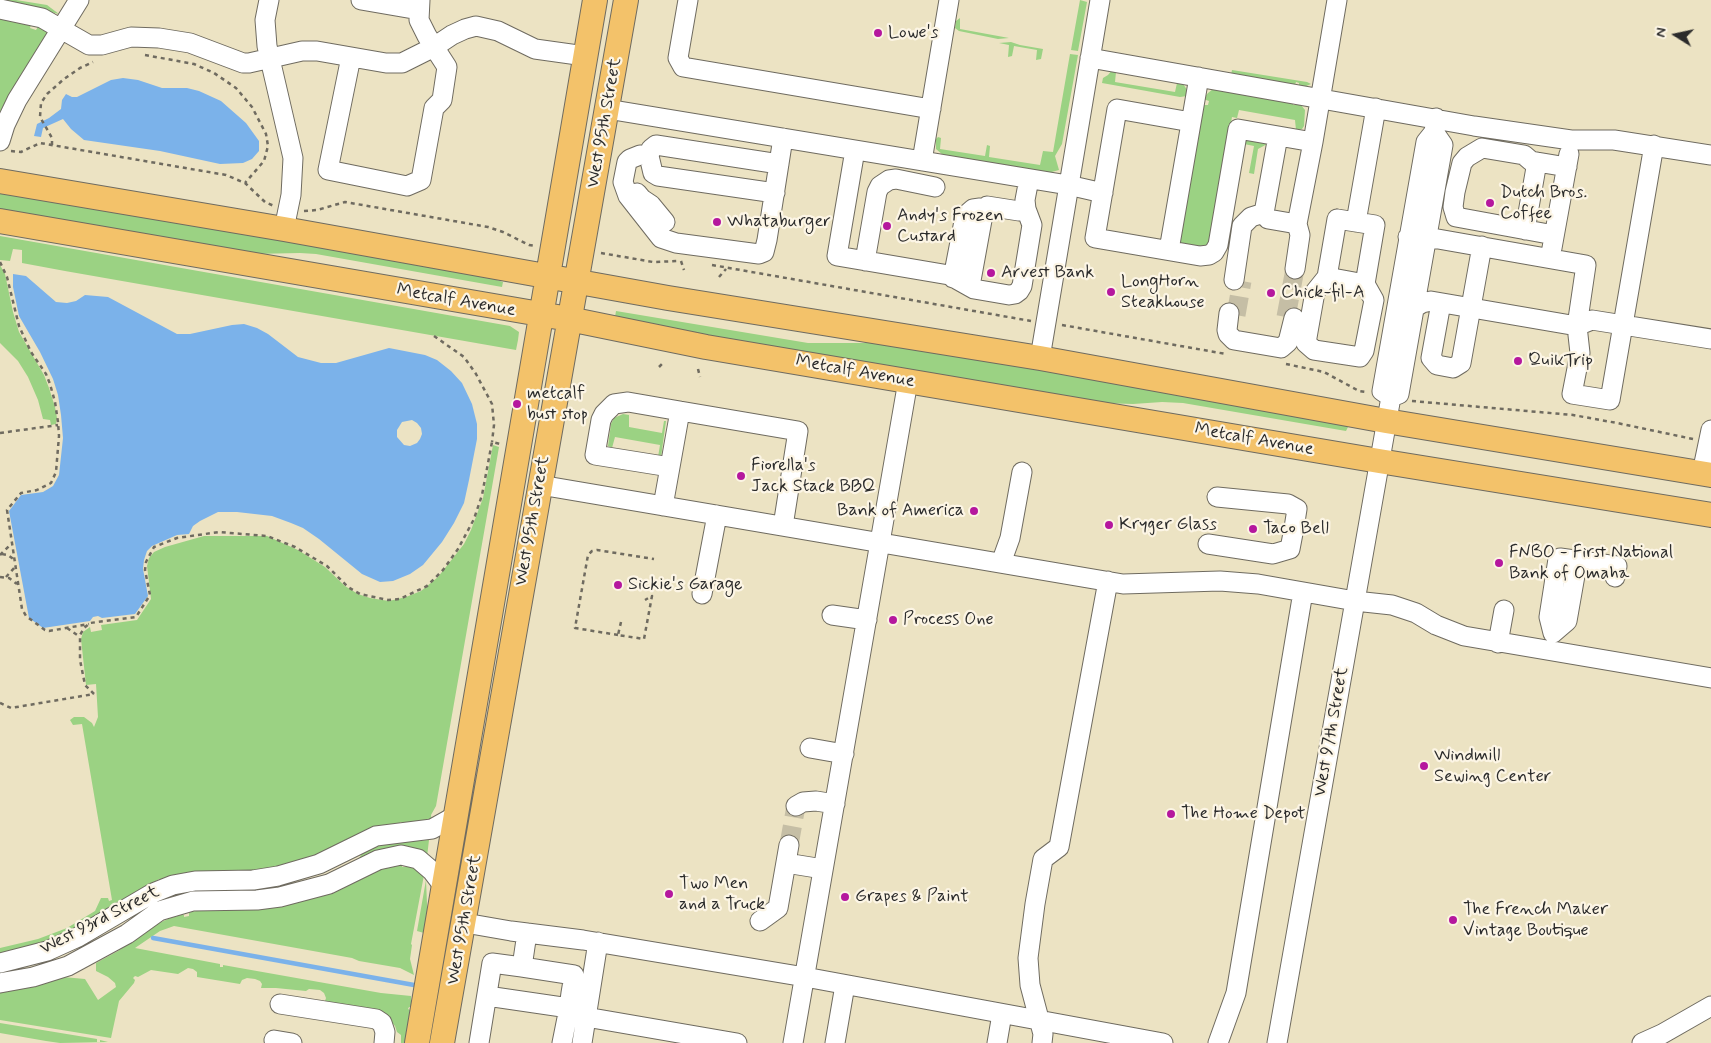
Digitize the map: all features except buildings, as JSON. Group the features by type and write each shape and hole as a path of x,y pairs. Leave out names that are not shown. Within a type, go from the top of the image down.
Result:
{"main road":[{"name":"West 95th Street","path":"418,1043 595,0"},
{"path":"612,0 614,22 620,38"},
{"name":"West 95th Street","path":"442,1043 465,923 626,0"},
{"path":"0,181 286,219 548,277 1040,358 1386,421 1706,474"},
{"name":"Metcalf Avenue","path":"0,221 570,319 706,347 1711,516"}],"street":[{"path":"4,146 10,112 80,0"},
{"path":"269,0 265,20 270,59 293,158 293,179 286,219"},
{"path":"351,57 328,170 407,186 421,180 434,108 442,100 447,67 419,20 420,5 361,0"},
{"path":"688,0 678,58 683,67 931,109"},
{"path":"922,162 949,0"},
{"path":"1040,358 1100,0"},
{"path":"1298,269 1300,235 1297,224 1313,142 1336,0"},
{"path":"0,9 42,18 82,42 95,46 131,37 159,38 190,43 243,63 302,51 317,51 386,63 402,62 434,47 452,35 476,26 498,31 536,49 585,56"},
{"path":"1090,58 1376,108 1435,125 1474,126 1571,140 1614,140 1711,155"},
{"path":"1169,250 1199,77"},
{"path":"1356,222 1376,108"},
{"path":"607,109 1068,185 1103,193"},
{"path":"1191,122 1117,109 1095,238 1200,256 1209,255 1214,252 1218,245 1238,129 1313,142"},
{"path":"702,152 706,125"},
{"path":"1417,238 1382,391 1391,397 1399,394 1414,308 1417,238 1426,142 1435,125"},
{"path":"1238,280 1250,231 1264,212 1278,136"},
{"path":"779,164 656,145 645,155 630,159 627,162 623,182 628,196 660,238 669,231 759,254 764,252 767,240 774,193 779,164 783,138"},
{"path":"1550,259 1571,140"},
{"path":"1417,238 1438,239 1482,246 1586,265 1577,326 1580,353 1572,394 1610,400 1654,145"},
{"path":"855,150 837,256 948,275 974,288 1009,294 1015,294 1020,291 1022,286 1032,226 1025,200 1029,179"},
{"path":"645,155 652,173 658,176 774,193"},
{"path":"1554,235 1468,220 1463,207 1471,167 1481,160 1523,166 1534,161 1566,167"},
{"path":"1525,230 1534,161"},
{"path":"865,261 877,192 880,186 889,180 896,179 935,187"},
{"path":"961,282 965,216 973,209 984,207 1019,211 1026,209"},
{"path":"1264,212 1268,219 1297,224"},
{"path":"1337,219 1356,222 1375,225 1365,284 1374,300 1364,351 1360,357 1314,350 1306,343 1315,292 1327,277 1337,219"},
{"path":"1441,303 1431,358 1437,365 1453,368 1461,363 1482,246"},
{"path":"1327,277 1365,284"},
{"path":"1414,308 1422,302 1431,301 1577,326 1592,320 1711,339"},
{"path":"1232,314 1234,327 1238,332 1273,338 1277,338 1290,317"},
{"path":"793,1043 908,381"},
{"name":"West 97th Street","path":"1277,1043 1391,397"},
{"path":"670,467 595,455 598,433 604,414 614,404 628,402 798,431 782,526"},
{"path":"663,506 680,411"},
{"path":"1704,435 1706,474"},
{"path":"1001,563 1010,538 1022,472"},
{"path":"540,485 1108,581 1142,584 1220,582 1258,584 1354,601 1392,605 1416,613 1436,625 1464,636 1549,652 1711,678"},
{"path":"1208,544 1273,554 1290,549 1297,509 1288,504 1217,497"},
{"path":"702,594 716,515"},
{"path":"1549,652 1552,633 1549,617 1569,559 1617,566 1615,577"},
{"path":"1042,1043 1043,1034 1030,985 1028,958 1035,904 1043,860 1059,847 1108,581"},
{"path":"1218,1043 1236,993 1303,592"},
{"path":"1498,643 1504,610"},
{"path":"832,615 867,620"},
{"path":"810,748 844,754"},
{"path":"796,806 803,802 816,801 835,804"},
{"name":"West 93rd Street","path":"0,963 54,948 78,937 153,893 173,885 195,881 253,880 278,876 319,864 376,836 432,829 457,815"},
{"path":"760,921 778,908 787,854 824,869"},
{"name":"West 93rd Street","path":"0,983 33,977 68,966 127,934 160,911 193,901 257,900 280,897 329,884 378,860 401,855 418,859 432,871 445,888"},
{"path":"331,858 340,878"},
{"path":"465,923 598,942 805,977 1040,1022 1163,1043"},
{"path":"522,967 527,933"},
{"path":"582,1043 598,942"},
{"path":"479,1043 492,963 574,975 562,1043"},
{"path":"835,1043 845,985"},
{"path":"486,996 570,1001 589,996"},
{"path":"280,1004 376,1019 384,1027 384,1043"},
{"path":"1642,1043 1662,1034 1711,1006"},
{"path":"997,1043 1002,1014"},
{"path":"586,1017 737,1043"}],"path":[{"path":"140,54 187,62 207,70 236,88 252,107 266,134 268,146 264,161 245,183"},
{"path":"52,145 52,138 40,117 40,107 43,99 64,79 80,68 97,60"},
{"path":"4,146 20,152 40,143 226,175 245,183 286,219 345,202 488,226 529,245 552,247"},
{"path":"582,251 653,262 689,261"},
{"path":"681,261 684,270"},
{"path":"0,262 7,277 19,326 31,352 46,374 56,402 58,425 56,472 51,483 37,490 21,493 7,510 22,610 26,616 49,631 136,617 150,595 145,570 146,562 154,548 177,538 218,532 267,536 296,547 327,566 348,587 360,594 388,600 400,599 427,586 443,570 468,531 482,495 494,425 492,404 476,374 464,357 434,336"},
{"path":"711,265 1045,324 1229,354"},
{"path":"719,277 726,269"},
{"path":"659,367 663,363"},
{"path":"1280,363 1324,372 1359,391 1371,393"},
{"path":"698,369 700,377"},
{"path":"1409,401 1574,415 1616,423 1704,435"},
{"path":"0,434 58,425"},
{"path":"492,442 500,444"},
{"path":"1,555 12,543"},
{"path":"645,600 652,596 644,639 575,628 588,555 592,551 597,550 654,559"},
{"path":"1,555 8,556 16,561"},
{"path":"0,578 6,577 16,566"},
{"path":"6,577 19,585"},
{"path":"618,635 620,622"},
{"path":"0,703 12,708 94,694 85,685 80,660 80,637 84,628 90,624"},
{"path":"67,628 80,637"}],"green space":[{"path":"0,0 16,0 47,5 59,14"},
{"path":"1080,0 1087,2 1078,51 1071,50"},
{"path":"0,18 31,25 30,28 36,30 39,25 47,32 46,37 9,96 0,114"},
{"path":"960,18 960,29 1009,38 998,39 959,31 955,28 956,21"},
{"path":"1011,42 1043,49 1041,59 1036,60 1037,50 1014,46 1012,56 1008,57 1009,45 999,43"},
{"path":"1070,54 1078,55 1062,144 1055,156 1059,170 1048,173 943,155 936,149 936,139 938,137 941,138 940,149 985,156 987,145 990,146 989,157 1040,165 1043,151 1053,152"},
{"path":"1112,70 1116,72 1115,82 1175,92 1177,83 1182,82 1187,90 1187,96 1180,97 1102,83 1103,78"},
{"path":"1232,70 1311,84 1304,87 1299,86 1299,83 1296,82 1295,85 1231,75"},
{"path":"1213,89 1293,102 1293,105 1296,105 1297,102 1305,110 1304,126 1302,129 1296,130 1295,120 1239,110 1237,118 1232,117 1211,242 1208,248 1178,244 1201,105 1208,105 1209,101 1203,99"},
{"path":"1246,140 1269,143 1258,149 1254,174 1249,173 1254,146 1244,144"},
{"path":"0,191 490,278 503,282 502,287 316,254 252,254 0,212"},
{"path":"0,236 510,326 519,332 516,350 22,263 22,250 13,249 10,261 0,260"},
{"path":"0,265 5,274 19,332 44,375 49,388 55,407 56,424 51,425 50,420 43,419 38,400 28,377 18,361 0,343"},
{"path":"616,311 808,343 883,343 1330,420 1348,427 1346,431 1183,403 1101,403 645,325 615,317"},
{"path":"623,414 629,415 629,427 662,433 664,421 666,421 661,457 658,457 660,445 615,437 612,448 608,446 611,424 614,418"},
{"path":"493,445 499,447 436,806 431,815 432,822 404,825 404,822 400,822 400,825 278,870 161,881 159,879 156,881 157,883 73,933 0,956 0,948 38,939 67,928 95,911 101,898 108,898 109,901 112,900 82,724 73,725 70,720 74,717 84,717 94,727 98,717 96,684 86,685 81,639 83,632 90,627 91,632 102,630 101,625 137,620 151,599 147,566 149,558 154,552 204,536 267,536 298,550 325,567 345,586 358,594 389,601 406,597 421,591 438,577 464,544 483,498"},
{"path":"429,840 427,857 359,858 366,851 386,843"},
{"path":"402,864 402,867 406,867 408,864 424,875 411,944 410,959 414,975 400,968 359,961 352,958 174,926 160,931 135,948 220,964 220,967 223,967 223,965 381,993 411,996 405,1043 401,1043 401,1035 388,1018 323,1007 326,998 320,990 261,988 262,984 260,981 255,979 247,978 242,980 240,984 197,977 197,972 188,968 178,974 151,970 138,977 135,976 133,978 135,980 134,983 119,1001 111,1038 0,1020 0,992 43,984 63,977 85,979 98,1000 116,987 115,983 108,977 96,971 96,963 118,951 155,925 170,918 181,915 184,915 184,917 189,916 191,912 207,909 262,909 287,905 331,892 384,866"},
{"path":"426,880 428,928 424,933 417,931"},
{"path":"0,1023 97,1039 97,1042 100,1042 100,1040 108,1042 60,1043 0,1033"}],"water":[{"path":"123,78 138,80 162,88 187,88 221,101 246,123 259,141 259,151 252,159 243,163 220,164 160,151 84,140 63,119 43,128 41,137 34,136 37,124 61,109 62,100 66,94 77,97 111,80"},
{"path":"13,274 26,276 56,302 67,303 76,301 85,295 108,297 177,334 190,334 244,324 268,334 298,357 321,363 336,363 389,348 425,355 437,360 462,383 472,404 477,424 477,439 464,503 454,523 442,542 423,565 410,574 393,581 380,582 362,574 303,528 272,516 218,512 193,526 189,534 177,535 152,546 147,551 143,569 148,596 135,614 102,618 98,616 93,617 90,621 43,628 29,618 9,511 21,495 43,492 53,486 59,475 63,438 61,415 53,379 19,316 13,287","holes":["412,420 421,428 422,434 420,439 417,443 410,446 404,445 397,437 397,430 402,422"]}],"waterway":[{"path":"153,938 414,985"}],"tunnel":[{"path":"1286,317 1295,269"},
{"path":"1236,315 1242,281"},
{"path":"789,845 796,806"}],"place":[{"name":"Lowe's","path":"878,33"},
{"name":"Dutch Bros. Coffee","path":"1490,203"},
{"name":"Whataburger","path":"717,222"},
{"name":"Andy's Frozen Custard","path":"887,226"},
{"name":"Arvest Bank","path":"991,273"},
{"name":"LongHorn Steakhouse","path":"1111,292"},
{"name":"Chick-fil-A","path":"1271,293"},
{"name":"QuikTrip","path":"1518,361"},
{"name":"metcalf bust stop","path":"517,404"},
{"name":"Fiorella's Jack Stack BBQ","path":"741,476"},
{"name":"Bank of America","path":"974,511"},
{"name":"Kryger Glass","path":"1109,525"},
{"name":"Taco Bell","path":"1253,529"},
{"name":"FNBO - First National Bank of Omaha","path":"1499,563"},
{"name":"Sickie's Garage","path":"618,585"},
{"name":"Process One","path":"893,620"},
{"name":"Windmill Sewing Center","path":"1424,766"},
{"name":"The Home Depot","path":"1171,814"},
{"name":"Two Men and a Truck","path":"669,894"},
{"name":"Grapes & Paint","path":"845,897"},
{"name":"The French Maker Vintage Boutique","path":"1453,920"}]}
